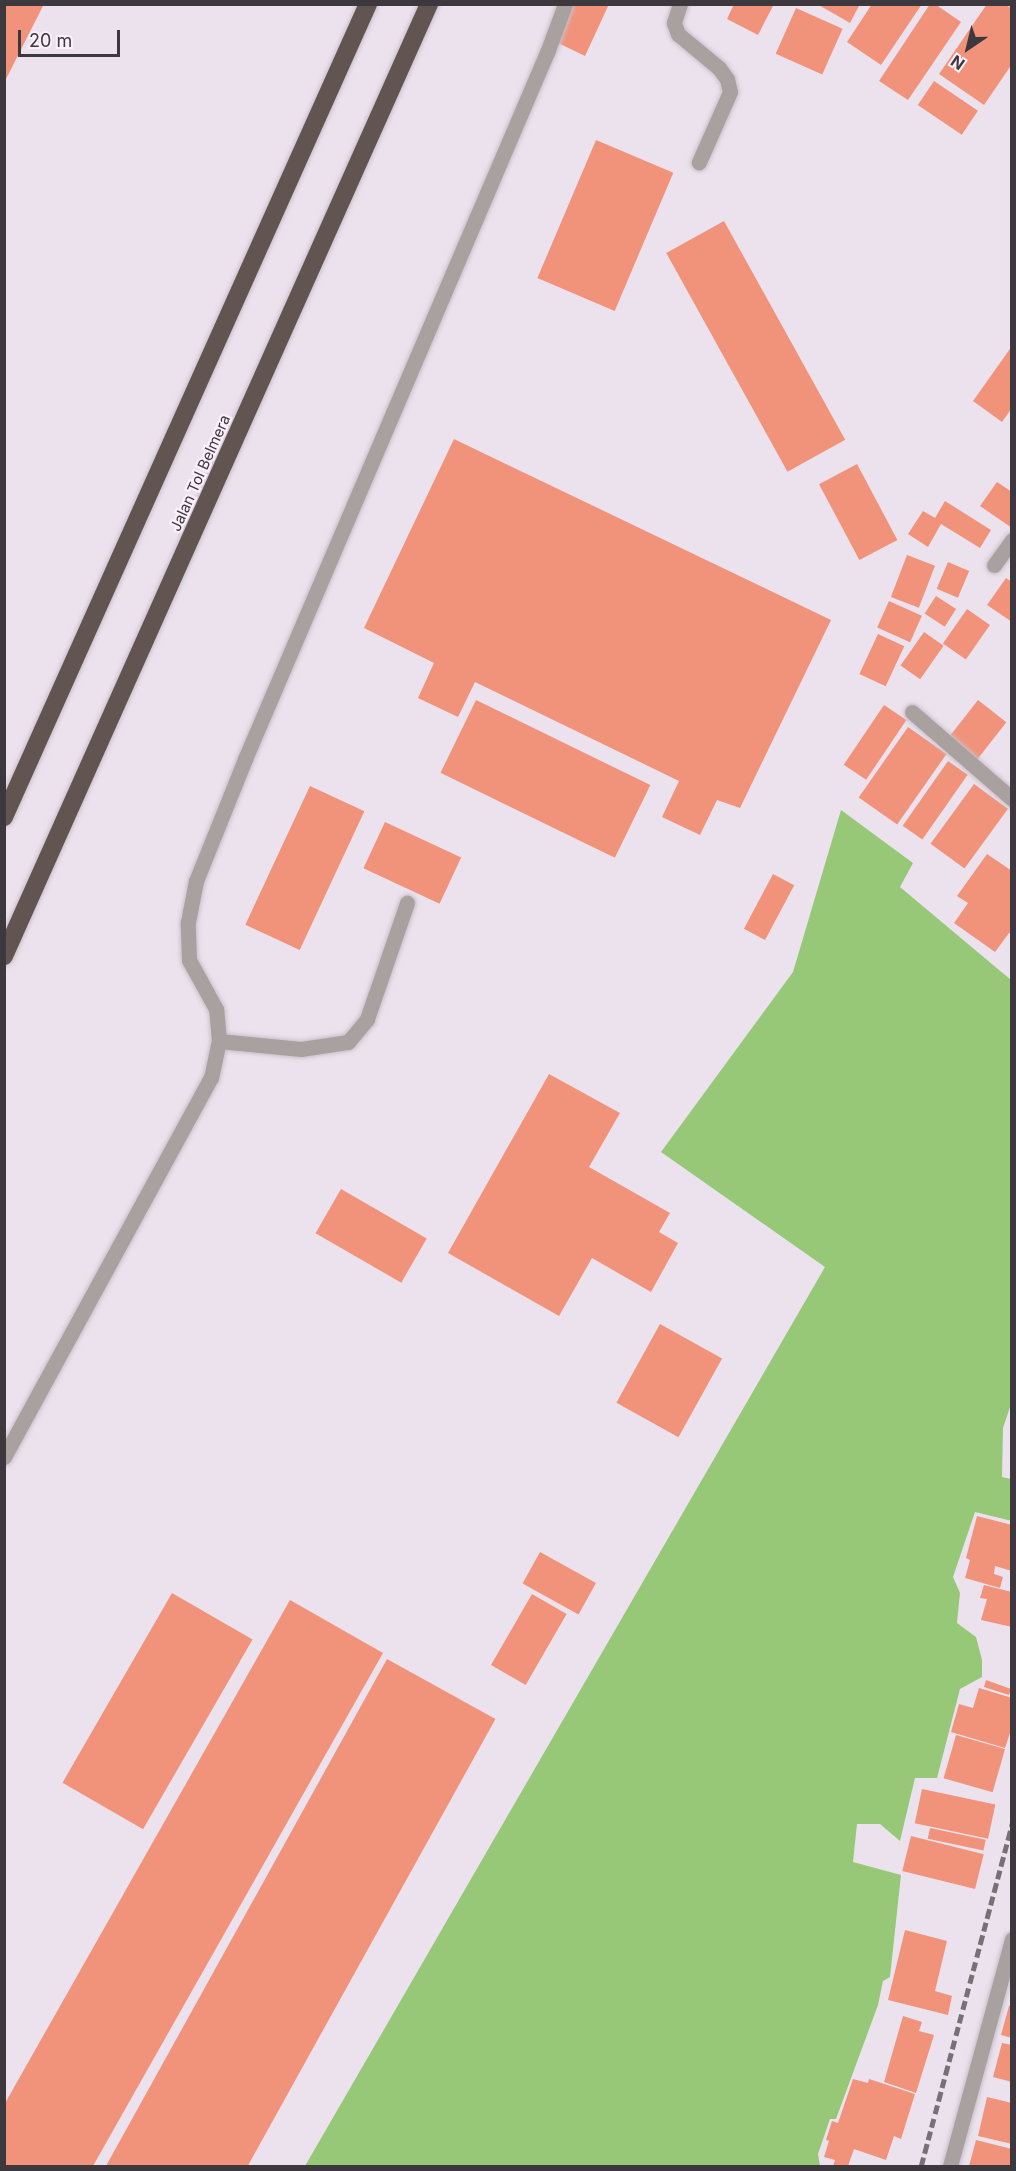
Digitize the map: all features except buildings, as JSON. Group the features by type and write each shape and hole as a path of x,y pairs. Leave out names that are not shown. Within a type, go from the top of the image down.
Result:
{"highway":[{"path":"4,817 368,4"},
{"name":"Jalan Tol Belmera","path":"4,956 429,4"}],"street":[{"path":"4,1457 211,1077 219,1041 216,1009 189,960 188,922 196,881 245,759 548,50 565,4"},
{"path":"680,4 674,23 678,34 719,68 727,79 730,92 699,162"},
{"path":"994,565 1011,540"},
{"path":"912,712 1011,799"},
{"path":"219,1041 301,1049 348,1042 367,1019 407,903"},
{"path":"950,2166 1011,1939"}],"green space":[{"path":"841,810 913,863 900,887 1011,980 1012,1401 1003,1428 1002,1477 1011,1479 1012,1521 975,1512 953,1577 960,1593 957,1623 976,1637 982,1660 982,1677 960,1689 937,1778 915,1778 900,1841 880,1824 857,1824 853,1862 901,1875 890,1977 883,1981 878,2005 836,2119 830,2119 818,2154 820,2166 305,2166 825,1267 661,1152 793,972"}],"railway":[{"path":"921,2166 1012,1824"}]}
